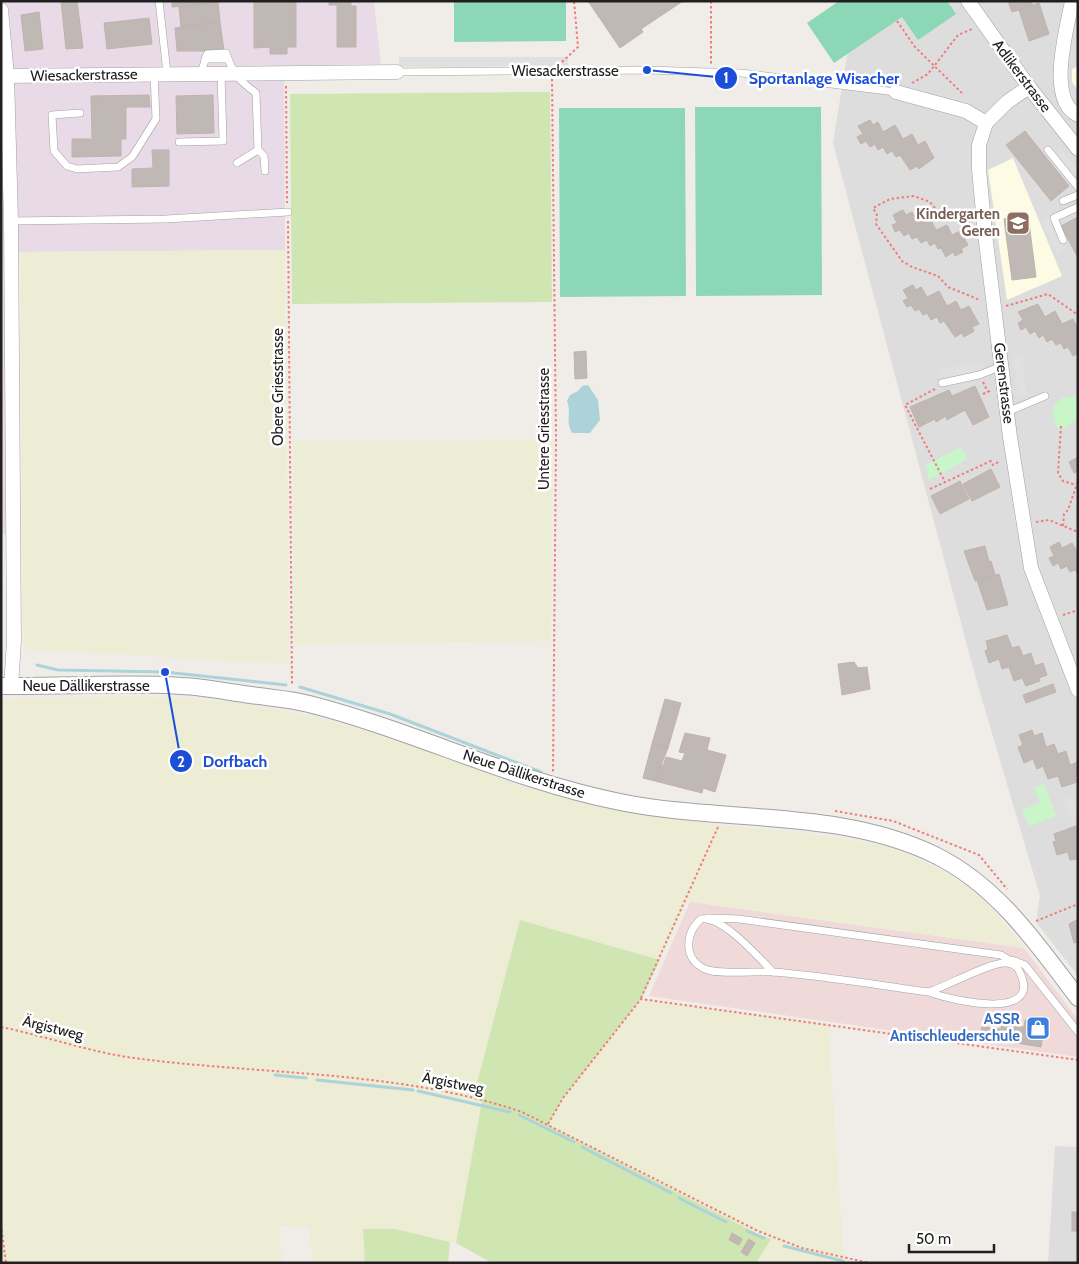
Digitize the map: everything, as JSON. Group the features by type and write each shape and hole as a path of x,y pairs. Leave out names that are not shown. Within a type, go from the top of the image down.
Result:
{"street":[{"name":"Adlikerstrasse","path":"968,1 1029,87 1078,149"},
{"path":"1072,1 1060,71 1062,96 1075,114"},
{"path":"1,10 11,221 14,641 6,686"},
{"name":"Wiesackerstrasse","path":"4,76 397,72"},
{"name":"Gerenstrasse","path":"1029,87 1007,102 986,123 979,145 979,169 1007,412 1031,568 1078,690"},
{"name":"Wiesackerstrasse","path":"896,92 966,111 986,123"},
{"name":"Neue Dällikerstrasse","path":"6,686 184,686 292,700 382,725 553,787 623,803 860,831 911,846 936,856 977,882 1002,903 1027,931 1078,998"}],"lane":[{"path":"80,113 52,115 54,151 67,166 77,169 118,167 132,157 156,119 161,74 159,1"},
{"path":"179,142 223,141 228,59 205,59 200,73"},
{"name":"Wiesackerstrasse","path":"397,72 741,73 896,92"},
{"path":"227,73 256,93 258,150 264,156 265,171"},
{"path":"237,162 258,150"},
{"path":"1048,150 1078,187"},
{"path":"1063,201 1078,195"},
{"path":"1063,240 1054,218 1078,207"},
{"path":"11,221 166,219 288,212"},
{"path":"942,383 979,375 1002,366"},
{"path":"1007,412 1045,396"},
{"path":"707,918 726,928 773,972"},
{"path":"1012,960 1024,984 1022,993 1010,1004 985,1003 944,998 929,992 773,972 706,970 694,960 688,943 693,925 701,919 740,918 1001,955 1025,964 1078,1032"},
{"path":"929,992 996,964 1007,962 1017,967"}],"path":[{"path":"551,71 578,47 574,1"},
{"path":"711,1 711,72"},
{"path":"896,21 915,48 964,95"},
{"path":"896,92 928,74 958,35 984,24"},
{"name":"Untere Griesstrasse","path":"551,71 554,93 556,430 553,787"},
{"name":"Obere Griesstrasse","path":"286,73 292,700"},
{"path":"976,225 938,212 930,202 914,196 890,199 873,208 877,215 876,224 902,261 912,267 938,276 948,287 986,302"},
{"path":"1004,307 1048,294 1078,315"},
{"path":"942,383 936,389 904,405 945,482"},
{"path":"983,394 997,387"},
{"path":"1061,426 1058,473 1063,481 1076,486"},
{"path":"930,489 991,461 993,465 1007,457"},
{"path":"1063,526 1064,514 1068,510 1078,481"},
{"path":"1032,522 1049,520 1078,532"},
{"path":"1057,617 1078,610"},
{"path":"548,1125 563,1098 640,999 719,825"},
{"path":"1032,923 1078,904"},
{"path":"640,999 1078,1060"},
{"name":"Ärgistweg","path":"1,1027 133,1058 419,1087 504,1106 548,1125 758,1232 802,1248 870,1263"},
{"path":"1,1225 6,1263"}],"shaded area":[{"path":"1,1 374,1 381,64 284,66 285,250 5,252 7,534 1,534"},
{"path":"856,1 1078,1 1078,976 1036,922 1040,896 976,679 833,143"},
{"path":"399,57 568,57 568,66 399,67"},
{"path":"1078,66 1078,90 1072,82 1072,69"},
{"path":"1059,147 1078,169 1078,183 1055,155"},
{"name":"Kindergarten Geren","path":"1013,158 1062,276 1007,300 988,170"},
{"path":"1048,216 1064,247 1058,254 1042,224"},
{"path":"1022,355 1027,396 1018,397 1013,356"},
{"path":"983,362 983,369 979,371 939,379 937,370"},
{"path":"1073,796 1078,817 1071,819 1064,800"},
{"path":"690,902 1024,948 1078,1020 1078,1057 649,996"},
{"path":"1055,1146 1078,1147 1078,1263 1048,1263"}],"green space":[{"path":"454,1 566,1 566,41 454,42"},
{"path":"839,1 947,1 956,14 918,40 902,17 834,63 807,23"},
{"path":"550,92 552,302 292,304 290,94"},
{"path":"695,107 821,107 822,295 696,296"},
{"path":"559,108 685,108 686,296 560,297"},
{"path":"285,250 289,664 25,649 23,635 20,252"},
{"path":"1073,396 1078,399 1078,419 1064,429 1057,428 1053,415 1054,405 1063,398"},
{"path":"553,440 551,641 294,644 293,441"},
{"path":"961,447 967,459 929,480 926,465"},
{"path":"136,696 195,699 253,705 312,716 379,735 461,762 520,786 614,810 719,825 805,833 881,845 905,853 944,871 971,889 992,908 1024,948 687,901 660,960 520,920 473,1098 482,1100 456,1243 395,1229 363,1230 365,1263 313,1263 309,1227 279,1226 282,1263 1,1263 1,700"},
{"path":"1044,784 1056,816 1029,826 1022,810 1040,803 1034,788"},
{"path":"520,920 660,960 641,999 563,1098 548,1125 771,1239 756,1263 492,1263 456,1243 482,1101 473,1098"},
{"path":"641,999 828,1024 843,1247 846,1259 870,1263 756,1263 771,1238 758,1234 548,1125 563,1098"},
{"path":"363,1229 395,1229 450,1242 448,1263 365,1263"}],"water":[{"path":"588,385 598,400 600,420 590,433 572,433 569,424 567,401 570,395 578,391 582,386"}],"building":[{"path":"61,1 77,1 83,48 66,49"},
{"path":"172,1 218,1 218,2 172,7"},
{"path":"254,1 296,1 296,47 287,47 287,54 270,54 270,47 254,48"},
{"path":"329,1 351,1 351,6 356,6 356,47 337,47 337,5 329,5"},
{"path":"588,1 683,1 641,29 643,32 620,48"},
{"path":"1008,1 1031,1 1033,6 1012,12"},
{"path":"218,2 220,22 181,27 179,7"},
{"path":"1039,3 1049,34 1029,41 1019,10"},
{"path":"39,12 43,49 25,51 21,15"},
{"path":"149,18 152,44 107,49 104,23"},
{"path":"220,22 224,51 177,51 175,28"},
{"path":"149,95 150,107 126,107 126,139 121,139 121,156 72,157 72,139 92,139 91,96"},
{"path":"213,95 214,133 177,134 176,96"},
{"path":"870,120 873,125 878,122 883,132 895,125 903,139 912,134 918,145 925,141 934,158 919,169 917,166 910,170 900,155 896,157 892,151 887,154 883,147 878,150 875,144 870,147 866,141 861,144 857,137 863,134 858,126"},
{"path":"1025,131 1069,186 1051,201 1006,145"},
{"path":"152,150 169,150 169,186 132,187 132,169 153,168"},
{"path":"903,210 906,215 912,212 918,222 929,216 936,230 947,225 952,235 960,231 968,245 961,249 963,252 955,256 953,252 946,257 941,248 938,249 935,243 930,246 927,240 921,243 917,237 912,239 909,233 904,236 900,230 895,232 892,225 897,223 893,215"},
{"path":"1028,215 1036,277 1012,280 1004,219"},
{"path":"1078,217 1078,256 1077,256 1061,226"},
{"path":"913,285 916,290 921,287 927,297 939,291 947,306 956,301 961,310 969,306 979,324 972,327 974,331 964,337 962,333 955,337 944,321 940,323 937,317 931,320 927,313 923,315 919,309 915,311 911,305 907,307 903,301 908,298 903,290"},
{"path":"1038,304 1045,317 1055,311 1062,324 1073,319 1078,329 1078,353 1073,356 1068,347 1064,349 1061,343 1056,345 1052,339 1047,342 1043,335 1039,338 1035,331 1030,334 1026,327 1021,330 1018,323 1023,320 1018,312"},
{"path":"586,351 587,378 575,379 574,352"},
{"path":"975,386 989,417 973,425 965,410 947,420 946,416 936,422 935,419 919,427 910,407 949,390 952,396"},
{"path":"1078,457 1078,471 1074,473 1069,462"},
{"path":"991,469 1000,487 972,501 963,484"},
{"path":"960,481 969,499 940,514 931,496"},
{"path":"1059,542 1062,548 1072,543 1078,553 1078,575 1075,570 1070,572 1067,566 1061,569 1058,563 1053,566 1049,558 1054,556 1050,547"},
{"path":"985,546 995,575 975,581 964,551"},
{"path":"999,574 1008,605 987,610 977,580"},
{"path":"1007,635 1012,648 1019,646 1023,656 1031,653 1035,666 1043,663 1047,675 1039,678 1040,681 1026,686 1022,678 1014,681 1009,667 1002,669 999,659 989,663 985,651 988,649 986,641"},
{"path":"854,662 858,668 867,667 870,689 842,695 838,664"},
{"path":"1053,684 1056,692 1026,703 1023,695"},
{"path":"665,699 681,703 668,748 652,744"},
{"path":"1032,730 1034,736 1042,733 1046,747 1054,744 1058,754 1066,751 1070,765 1078,762 1078,776 1075,777 1077,782 1062,787 1058,776 1048,779 1043,766 1037,769 1033,759 1024,763 1018,747 1023,745 1019,735"},
{"path":"685,733 710,738 707,750 726,755 715,792 703,788 702,793 655,781 660,765 663,766 666,757 682,761 685,753 679,752"},
{"path":"652,744 668,748 655,781 643,778"},
{"path":"1076,826 1078,859 1070,860 1068,852 1057,855 1053,842 1056,841 1054,834"},
{"path":"1078,919 1078,942 1074,943 1069,924"},
{"path":"1025,1020 1045,1023 1041,1047 980,1037 982,1027 1001,1029 1002,1024 1024,1027"},
{"path":"1072,1212 1078,1212 1078,1231 1072,1231"},
{"path":"732,1233 742,1239 739,1245 729,1240"},
{"path":"749,1239 755,1243 747,1256 741,1252"}],"waterway":[{"path":"37,665 58,670 165,672 286,685"},
{"path":"300,687 390,714 541,772"},
{"path":"275,1075 306,1078"},
{"path":"317,1080 413,1090"},
{"path":"418,1091 510,1112"},
{"path":"519,1115 574,1142"},
{"path":"582,1147 671,1193"},
{"path":"679,1198 726,1222"},
{"path":"747,1231 764,1238"},
{"path":"784,1246 843,1261"}],"place":[{"name":"Sportanlage Wisacher","path":"647,70"},
{"name":"Kindergarten Geren","path":"1018,223"},
{"name":"Dorfbach","path":"165,672"},
{"name":"ASSR Antischleuderschule","path":"1038,1028"}]}
